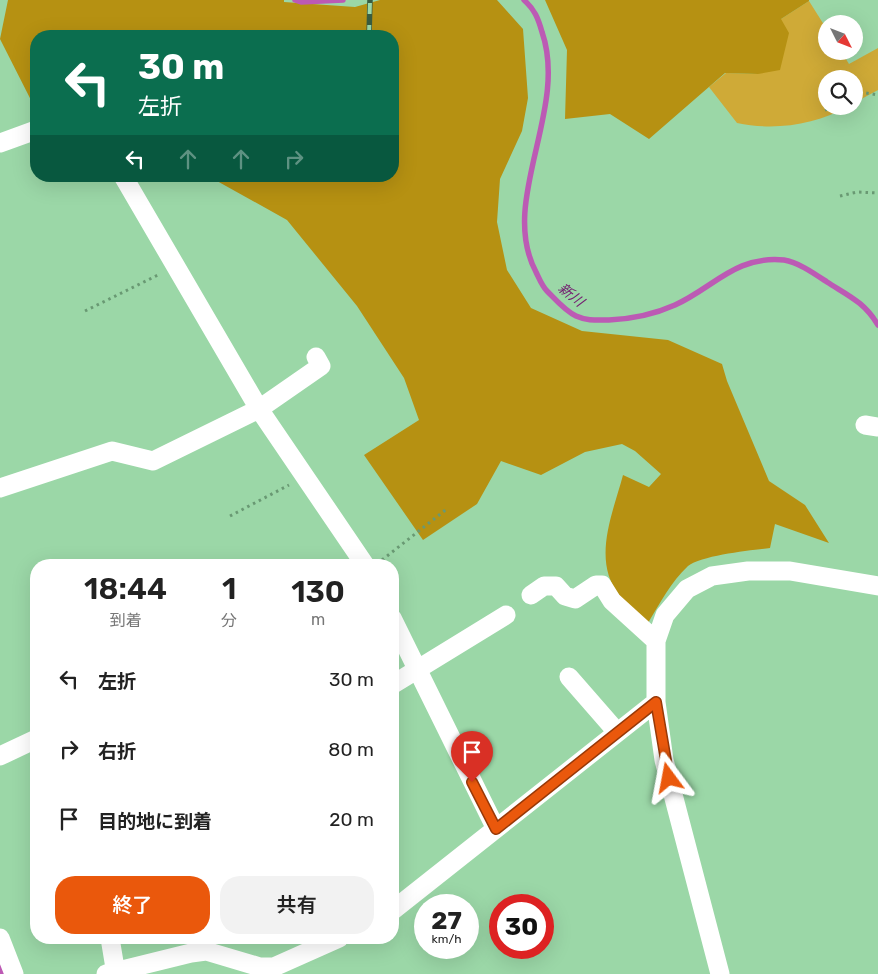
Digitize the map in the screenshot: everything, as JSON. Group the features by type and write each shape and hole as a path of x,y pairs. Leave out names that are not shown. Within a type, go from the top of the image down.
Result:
{"street":[{"path":"0,143 30,132"},
{"path":"127,182 259,409 361,559"},
{"path":"0,488 112,451 153,462 259,409 322,366 316,357"},
{"path":"720,974 664,760 656,702 656,641 665,615 687,589 712,576 748,571 790,571 878,586"},
{"path":"531,595 544,586 556,586 564,596 574,599 596,585 602,585 612,600 656,641"},
{"path":"399,680 419,670 506,614"},
{"path":"399,631 496,829"},
{"path":"569,677 617,732"},
{"path":"399,905 656,702"},
{"path":"0,756 30,742"},
{"path":"0,938 14,974"},
{"path":"110,944 112,973 189,945 260,966 274,967 326,944"}],"path":[{"path":"863,92 878,95"},
{"path":"840,196 857,192 878,194"},
{"path":"85,311 176,266"},
{"path":"230,516 305,476"},
{"path":"383,559 448,508"}],"shaded area":[{"path":"8,0 284,0 284,2 355,7 380,0 497,0 523,29 528,98 522,131 500,179 497,222 507,270 531,308 582,331 668,340 722,364 727,381 769,481 805,505 829,543 775,524 770,548 715,556 688,566 661,600 648,623 623,600 611,582 607,568 607,537 623,475 649,487 661,474 635,451 622,444 585,452 541,475 501,461 477,504 423,540 364,455 419,420 404,378 357,306 287,220 219,182 399,182 399,30 30,30 30,98 0,39"},
{"path":"545,0 809,1 781,19 789,33 780,70 758,74 725,73 649,139 610,114 565,119 567,50"},
{"path":"809,1 818,15 818,60 847,60 849,64 856,60 863,60 863,56 878,48 878,90 863,98 863,70 818,70 818,115 830,115 794,125 765,126 737,123 709,87 726,73 758,74 781,19"}],"waterway":[{"name":"新川","path":"295,0 301,2 343,0"},
{"name":"新川","path":"524,0 531,7 537,18 548,62 547,92 542,123 528,185 525,216 526,245 542,284 560,305 580,318 600,320 642,316 675,305 738,268 767,260 784,260 806,269 849,296 862,305 878,325"},
{"path":"0,967 3,974"}],"railway":[{"path":"369,30 370,0"}],"route":[{"path":"472,782 496,829 656,702 664,760 669,778"}]}
